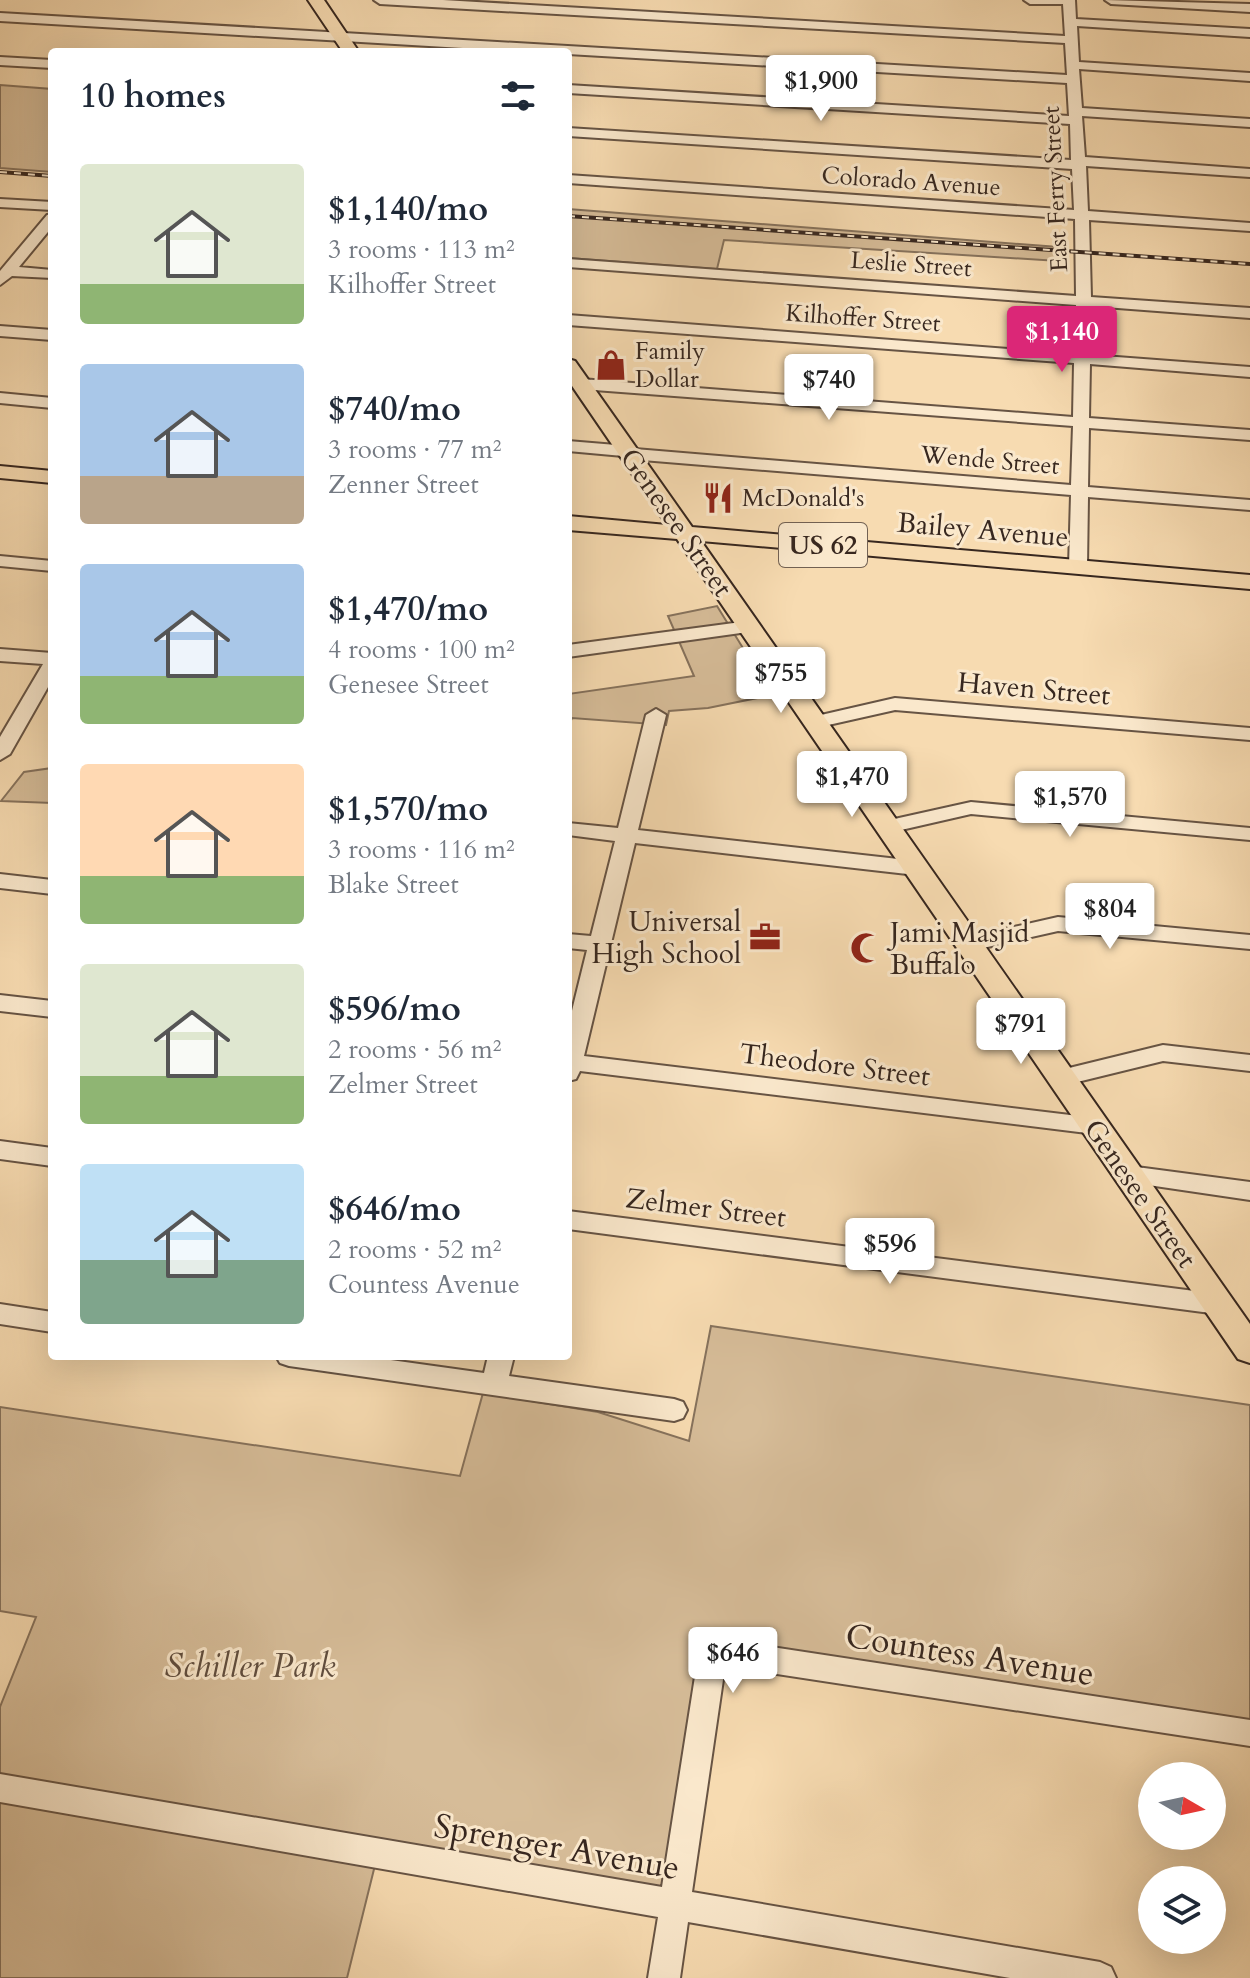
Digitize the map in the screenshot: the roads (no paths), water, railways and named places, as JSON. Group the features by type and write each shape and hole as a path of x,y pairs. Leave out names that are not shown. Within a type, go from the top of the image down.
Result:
{"main road":[{"path":"316,0 348,48"},
{"name":"Genesee Street","path":"572,371 1250,1350"},
{"path":"0,472 48,477"},
{"name":"Bailey Avenue","path":"572,523 1250,582"}],"street":[{"path":"380,0 1071,40"},
{"path":"1030,0 1067,0"},
{"name":"East Ferry Street","path":"1067,0 1082,216 1078,567"},
{"path":"1111,0 1250,8"},
{"path":"0,17 1073,72 1250,77"},
{"path":"1070,22 1250,33"},
{"path":"0,61 48,64"},
{"path":"572,89 1250,123"},
{"path":"572,132 1250,173"},
{"name":"Colorado Avenue","path":"572,179 1250,227"},
{"path":"0,203 48,206"},
{"path":"4,276 48,223"},
{"path":"0,252 23,253"},
{"name":"Leslie Street","path":"572,263 1250,313"},
{"path":"4,276 48,274"},
{"name":"Kilhoffer Street","path":"572,320 1250,372"},
{"path":"0,331 48,335"},
{"path":"572,371 1081,422 1250,435"},
{"path":"0,398 48,403"},
{"name":"Wende Street","path":"572,446 1250,505"},
{"path":"0,561 48,566"},
{"path":"572,650 749,627"},
{"path":"0,655 48,661"},
{"path":"1,751 48,669"},
{"name":"Haven Street","path":"815,722 895,704 1250,734"},
{"path":"572,1054 656,715"},
{"path":"888,827 971,808 1250,834"},
{"path":"572,829 916,868"},
{"path":"0,881 47,886"},
{"path":"970,944 1058,924 1250,942"},
{"path":"572,941 600,944"},
{"path":"0,1003 48,1009"},
{"path":"1061,1078 1163,1053 1250,1063"},
{"name":"Theodore Street","path":"572,1066 1095,1126"},
{"path":"0,1150 48,1156"},
{"path":"1129,1175 1250,1191"},
{"name":"Zelmer Street","path":"572,1221 1218,1304"},
{"path":"0,1314 48,1321"},
{"path":"317,1360 674,1410"},
{"path":"494,1385 500,1360"},
{"name":"Countess Avenue","path":"675,1905 713,1651 1250,1733"},
{"name":"Sprenger Avenue","path":"0,1788 1100,1978"},
{"path":"664,1978 675,1905"}],"railway":[{"path":"0,172 48,176"},
{"path":"572,216 1250,264"}],"place":[{"name":"Family Dollar","path":"611,365"},
{"name":"McDonald's","path":"718,498"},
{"name":"Universal High School","path":"765,937"},
{"name":"Jami Masjid Buffalo","path":"866,948"}],"park label":[{"name":"Schiller Park","path":"250,1665"}]}
